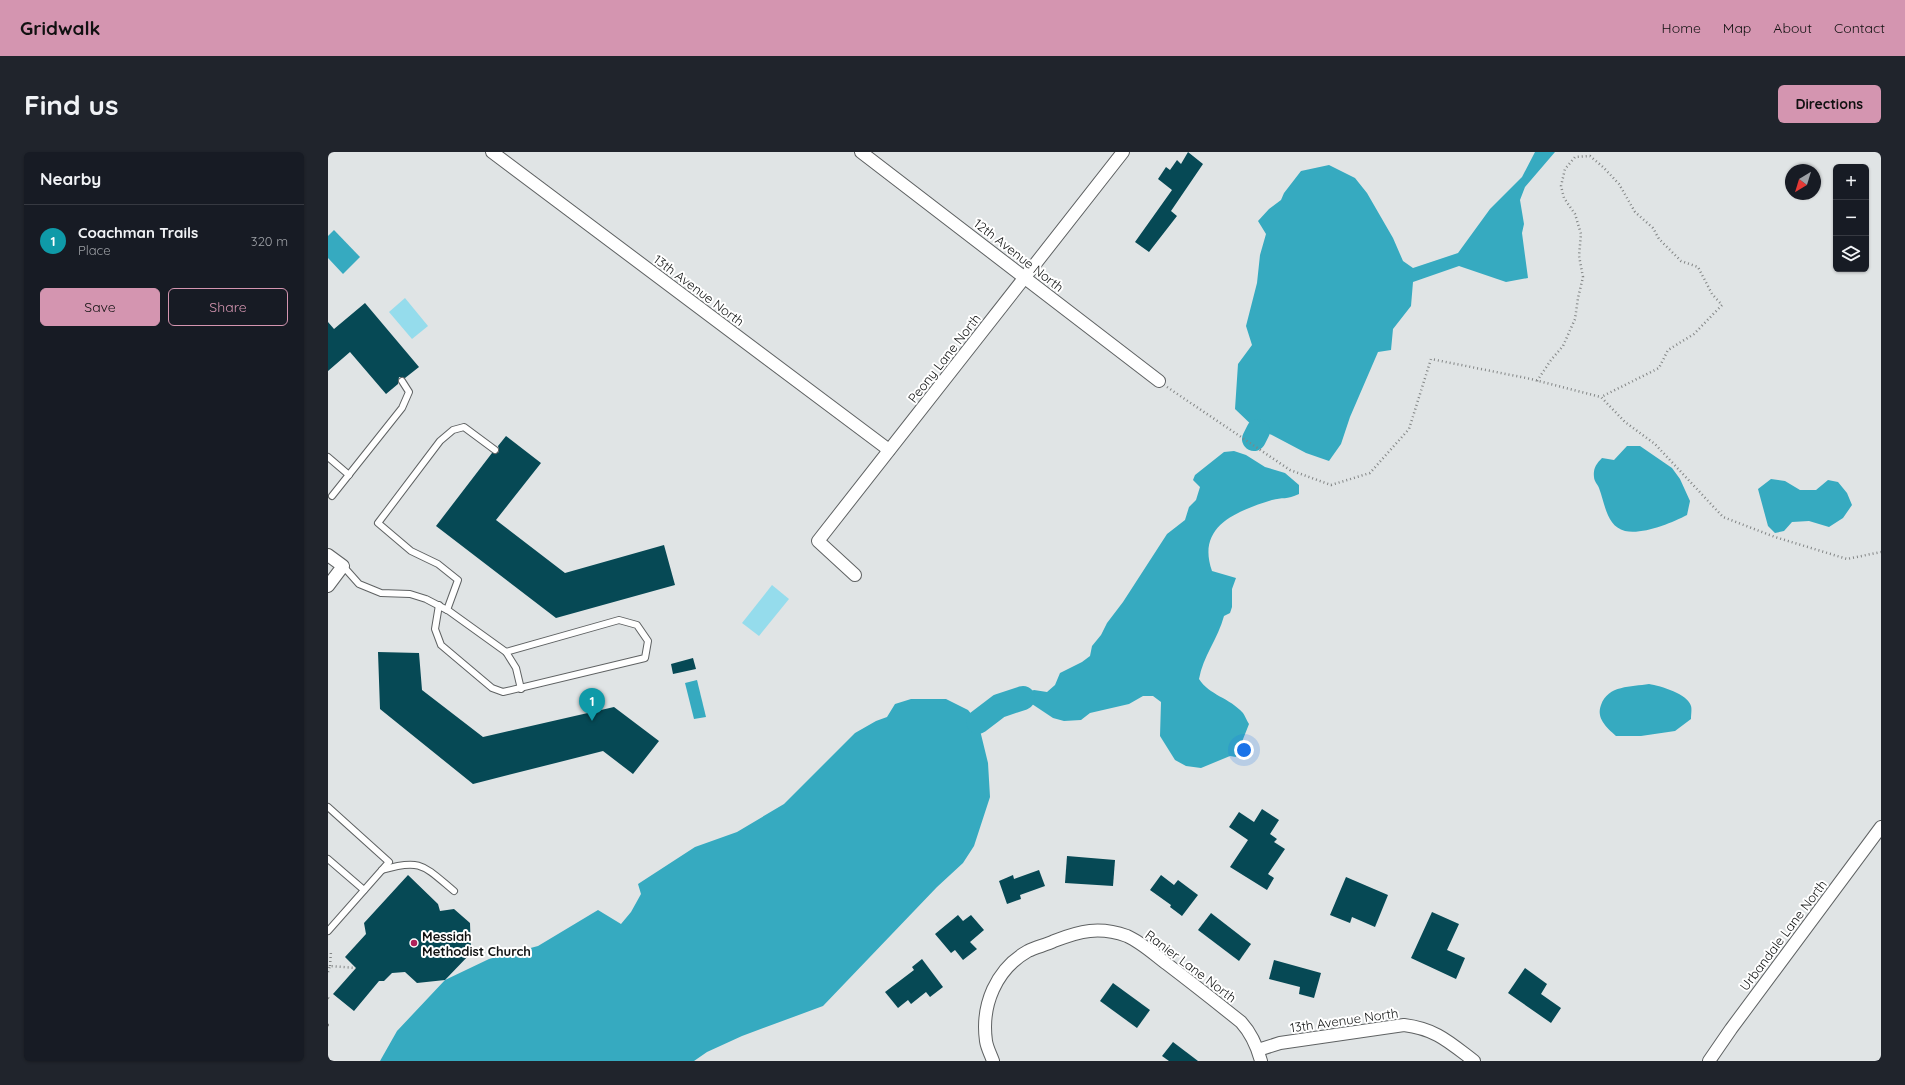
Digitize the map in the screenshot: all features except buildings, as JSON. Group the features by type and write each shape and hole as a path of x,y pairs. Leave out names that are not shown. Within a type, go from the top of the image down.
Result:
{"street":[{"name":"13th Avenue North","path":"492,152 889,450"},
{"name":"12th Avenue North","path":"861,152 1159,381"},
{"name":"Peony Lane North","path":"855,575 818,541 1123,152"},
{"path":"328,555 343,566 328,586"},
{"name":"Urbandale Lane North","path":"1709,1061 1730,1029 1881,827"},
{"name":"Ranier Lane North","path":"993,1061 986,1042 985,1021 989,1000 997,980 1011,964 1028,951 1070,935 1090,930 1117,933 1129,937 1146,948 1241,1022 1249,1031 1259,1055"},
{"name":"13th Avenue North","path":"1259,1055 1280,1043 1404,1025 1421,1027 1436,1033 1474,1061"}],"lane":[{"path":"329,497 349,475 402,408 410,392 402,381"},
{"path":"447,610 458,580 438,564 411,551 378,523 440,441 453,430 464,427 495,450"},
{"path":"328,457 349,475"},
{"path":"343,566 359,584 381,593 410,594 447,610 506,652 516,668 521,689"},
{"path":"439,606 435,629 441,645 492,688 503,692 521,689 645,658 648,641 638,625 619,620 506,652"},
{"path":"328,807 389,862 330,926"},
{"path":"328,859 364,890"},
{"path":"382,870 399,865 413,864 428,870 454,891"}],"path":[{"path":"1537,381 1551,360 1563,346 1575,319 1583,277 1579,256 1581,234 1575,214 1564,198 1561,186 1565,169 1575,156 1590,156 1619,184 1635,212 1653,228 1659,240 1681,261 1698,267 1712,294 1722,305 1694,334 1668,350 1659,368 1601,397"},
{"path":"1159,381 1290,470 1330,485 1370,473 1409,429 1431,359 1537,381 1601,397 1625,422 1656,444 1724,517 1775,537 1847,559 1881,552"},
{"path":"328,972 331,951"},
{"path":"330,966 356,968"}],"shaded area":[{"path":"1535,152 1555,152 1525,187 1520,200 1524,224 1522,233 1528,278 1506,282 1459,266 1413,282 1411,306 1393,329 1391,350 1378,352 1350,417 1341,444 1329,461 1306,453 1266,432 1258,431 1235,409 1238,364 1252,345 1246,326 1257,283 1260,255 1266,234 1258,221 1269,209 1281,200 1284,193 1301,171 1329,165 1355,178 1367,193 1393,238 1403,261 1413,268 1458,253 1490,209 1522,177"},
{"path":"334,230 360,257 343,274 328,258 328,236"},
{"path":"405,298 428,326 412,339 389,312"},
{"path":"1627,446 1640,446 1672,468 1680,479 1690,501 1687,515 1665,525 1648,530 1632,532 1625,531 1614,524 1607,513 1594,477 1594,472 1602,458 1614,460"},
{"path":"1234,451 1246,455 1265,467 1285,473 1299,485 1299,494 1259,504 1233,515 1215,532 1210,542 1209,555 1212,571 1236,578 1232,589 1232,607 1230,613 1224,616 1204,663 1199,679 1208,689 1238,708 1243,713 1249,724 1236,757 1230,756 1201,768 1186,766 1175,760 1160,736 1161,702 1153,696 1143,696 1129,704 1090,713 1081,720 1064,721 1053,718 1023,698 1025,693 1034,690 1047,692 1055,685 1060,673 1082,662 1090,656 1092,646 1101,635 1107,623 1123,602 1167,534 1185,520 1189,507 1196,500 1200,487 1193,480 1195,475 1224,452"},
{"path":"1771,479 1785,481 1800,490 1816,490 1828,480 1838,482 1847,493 1852,505 1843,518 1829,527 1809,521 1792,522 1784,531 1775,533 1768,526 1758,489"},
{"path":"772,585 789,599 759,636 742,623"},
{"path":"697,680 706,717 694,719 685,683"},
{"path":"1649,684 1680,694 1685,698 1691,706 1691,719 1675,731 1641,736 1616,736 1606,726 1601,718 1600,710 1604,698 1615,690 1621,688"},
{"path":"911,699 946,699 968,710 978,722 988,763 990,797 974,846 963,863 937,887 823,1006 742,1036 707,1052 694,1061 380,1061 397,1031 445,980 489,959 538,946 598,910 621,924 631,912 641,894 638,884 695,847 737,832 784,804 855,733 876,721 887,717 895,704"}],"waterway":[{"path":"1254,439 1258,431"},
{"path":"978,722 999,706 1023,698"}],"place":[{"name":"Coachman Trails","path":"592,721"},
{"name":"Messiah Methodist Church","path":"414,943"}]}
